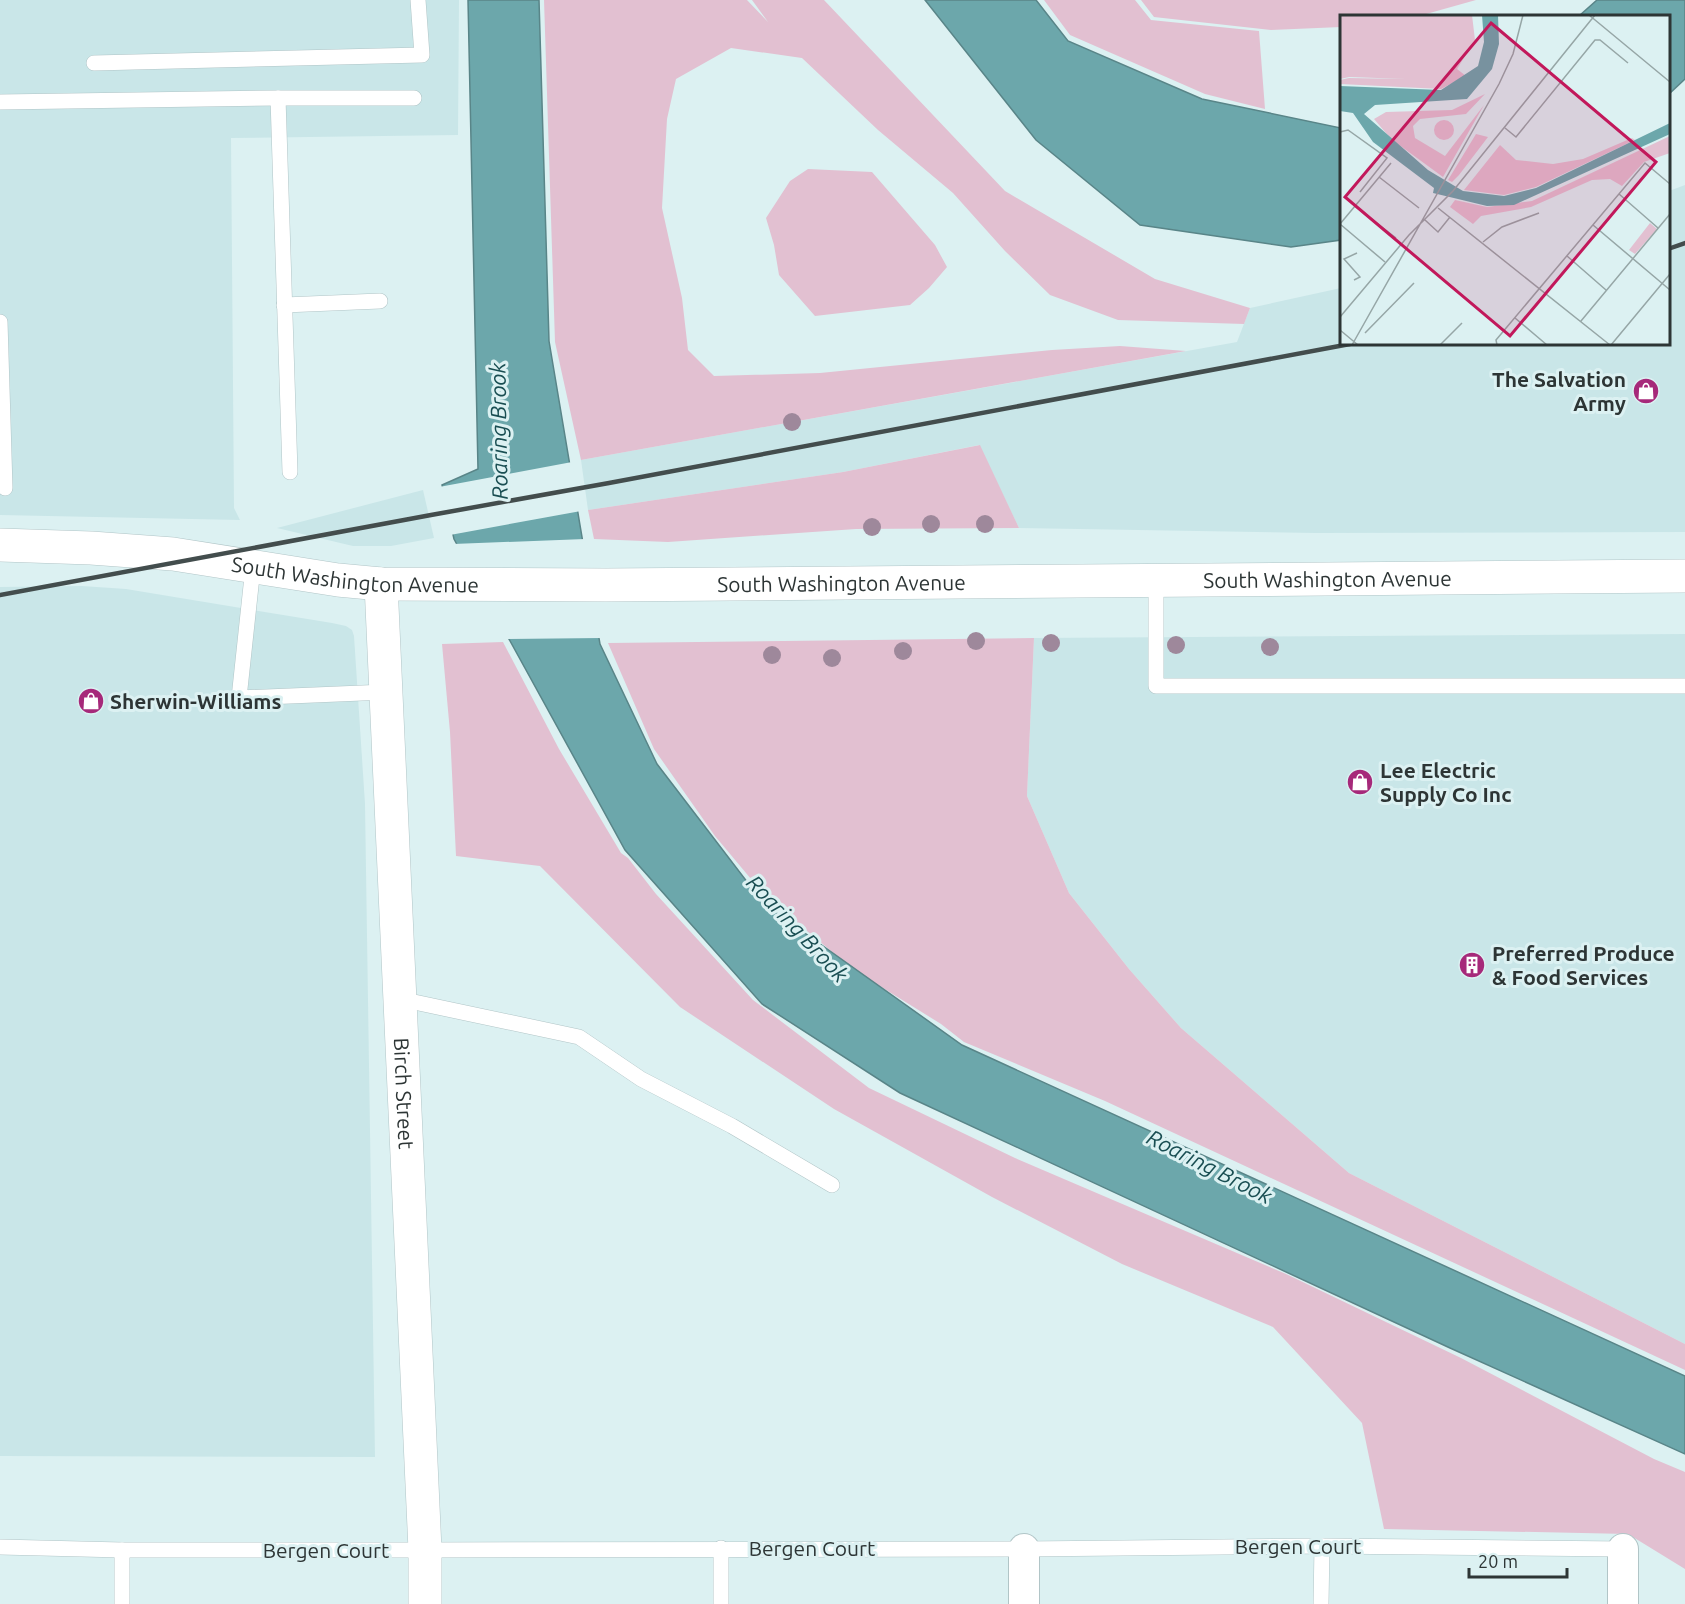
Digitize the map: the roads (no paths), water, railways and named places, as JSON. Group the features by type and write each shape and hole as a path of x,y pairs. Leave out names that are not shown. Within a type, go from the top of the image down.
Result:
{"street":[{"name":"South Washington Avenue","path":"0,545 172,554 338,580 381,584 606,585 1685,576"},
{"name":"Birch Street","path":"381,584 425,1550 425,1604"},
{"path":"1024,1549 1024,1604"},
{"path":"1623,1549 1623,1604"}],"lane":[{"path":"94,63 422,55 418,0"},
{"path":"278,98 290,472"},
{"path":"0,102 414,98"},
{"path":"284,305 380,302"},
{"path":"0,322 5,488"},
{"path":"253,567 239,698 386,692"},
{"path":"1156,581 1156,686 1685,686"},
{"path":"400,999 579,1037 641,1079 732,1126 832,1185"},
{"path":"1321,1604 1322,1546"},
{"name":"Bergen Court","path":"0,1547 122,1550 1024,1549 1322,1546 1623,1549"},
{"path":"721,1548 721,1604"},
{"path":"122,1550 122,1604"}],"water":[{"name":"Roaring Brook","path":"468,0 539,0 549,341 600,644 657,764 764,904 962,1045 1685,1376 1685,1454 1450,1348 900,1093 762,1004 625,850 454,539 442,485 478,469"},
{"path":"925,0 1036,0 1068,41 1202,99 1340,128 1340,240 1291,247 1140,225 1036,140"},
{"path":"1597,0 1685,0 1685,79 1670,93 1670,15 1580,15"}],"railway":[{"path":"1670,248 1685,243"},
{"path":"0,595 1345,345"}],"place":[{"name":"The Salvation Army","path":"1646,391"},
{"name":"Sherwin-Williams","path":"91,701"},
{"name":"Lee Electric Supply Co Inc","path":"1360,782"},
{"name":"Preferred Produce & Food Services","path":"1472,965"}]}
